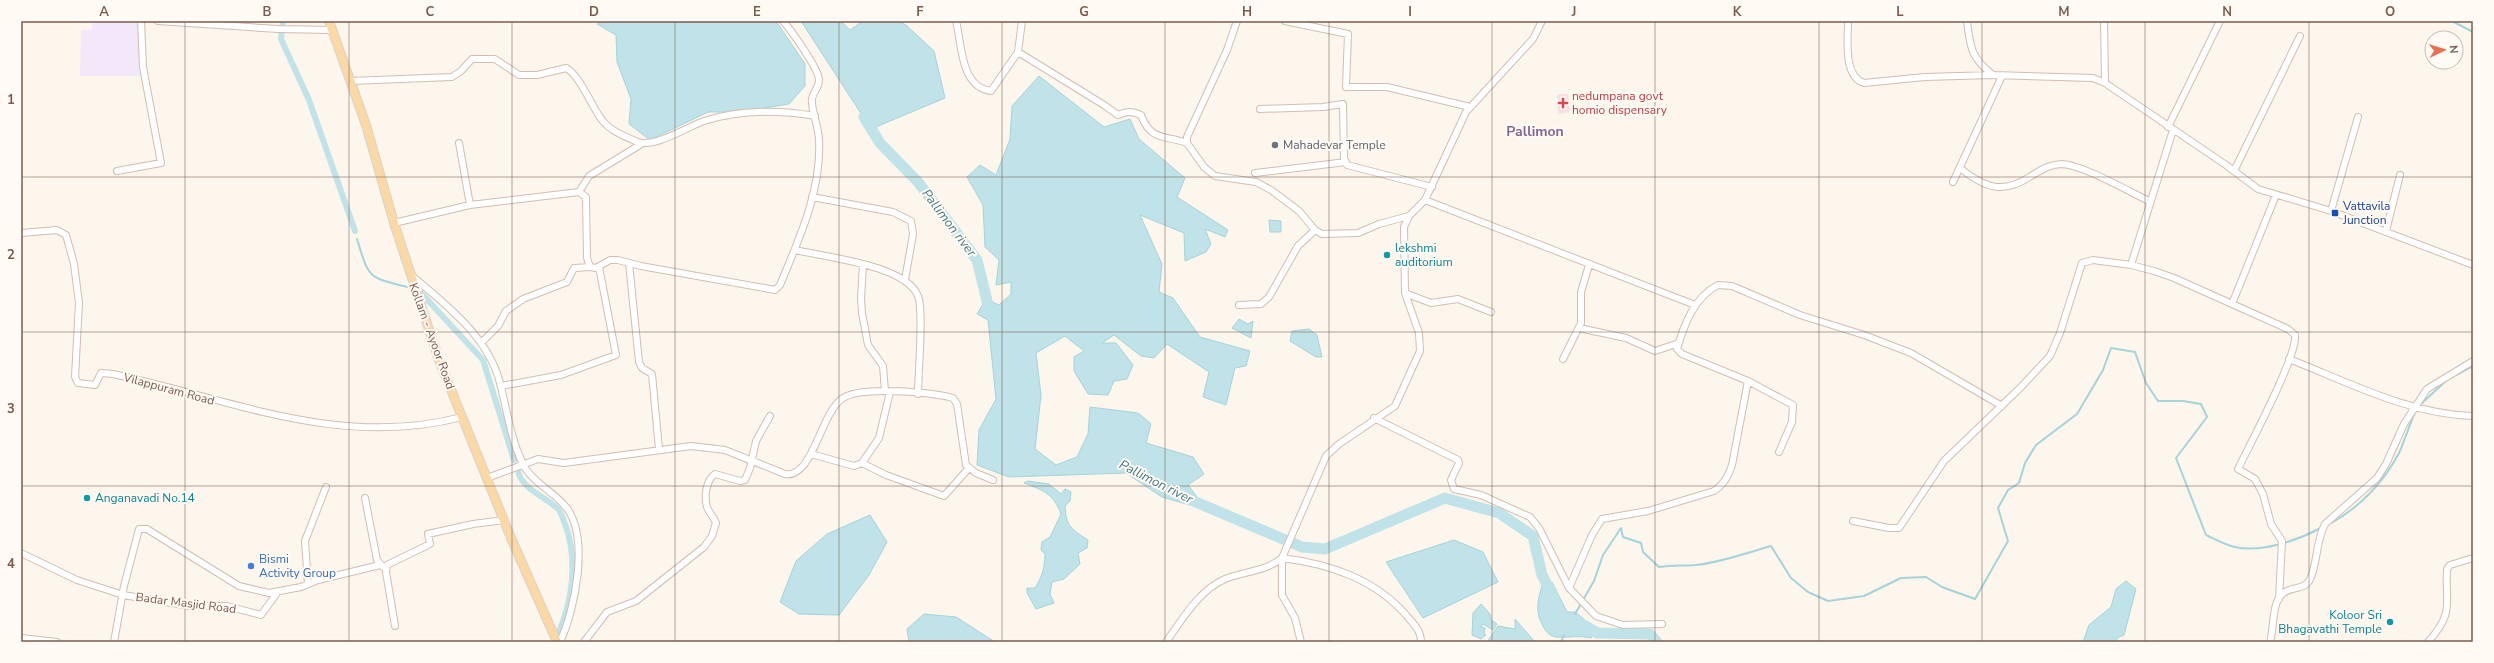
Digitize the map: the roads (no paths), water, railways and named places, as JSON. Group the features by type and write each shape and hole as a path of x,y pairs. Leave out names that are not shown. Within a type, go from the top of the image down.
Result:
{"main road":[{"name":"Kollam - Ayoor Road","path":"328,21 366,125 394,223 439,360 504,520 557,642"}],"street":[{"path":"117,172 161,163 143,67 141,21"},
{"path":"158,21 278,29 332,30"},
{"path":"481,343 498,326 506,311 523,299 567,282 574,268 599,267 614,259 773,290 780,285 807,218 818,165 819,140 812,100 819,85 819,76 797,38 783,21"},
{"path":"956,21 962,56 971,79 984,90 991,91 1018,52 1022,21"},
{"path":"1237,21 1187,137 1187,143 1204,167 1215,176 1256,182 1284,198 1299,211 1315,230 1322,234 1332,235 1358,233 1379,224 1409,216"},
{"path":"1285,21 1348,34 1346,86 1387,87 1470,107"},
{"path":"1167,642 1206,591 1224,580 1272,566 1284,555 1326,456 1339,444 1374,418 1395,406 1420,351 1419,333 1405,293 1404,227 1409,216 1425,200 1466,112 1533,39 1542,21"},
{"path":"1848,21 1851,71 1855,79 1864,84 1925,77 1992,75 2093,78 2105,83 2258,189 2331,211 2473,265"},
{"path":"1967,21 1970,48 1976,60 1992,75"},
{"path":"2104,21 2105,83"},
{"path":"2130,264 2170,129 2220,21"},
{"path":"2234,171 2300,36"},
{"path":"1018,52 1104,104 1111,112 1118,115 1126,112 1135,112 1141,115 1145,124 1157,136 1187,143"},
{"path":"350,81 452,77 461,71 472,59 495,59 519,75 537,75 566,68 573,74 602,121 620,134 644,143"},
{"path":"1953,182 2002,76"},
{"path":"1260,109 1323,107 1343,104 1346,162 1351,167 1432,186"},
{"path":"579,192 589,176 644,143 656,141 721,117 786,111 815,116"},
{"path":"2331,211 2358,117"},
{"path":"459,143 470,205"},
{"path":"1255,173 1346,162"},
{"path":"1960,168 1986,186 2002,188 2017,184 2049,166 2062,164 2082,170 2149,201"},
{"path":"2386,231 2400,175"},
{"path":"394,223 470,205 579,192 586,197 587,258 590,267"},
{"path":"2232,304 2276,195"},
{"path":"812,197 893,212 911,221 914,234 905,280"},
{"path":"1425,200 1695,305"},
{"name":"Vilappuram Road","path":"21,233 57,230 66,235 74,264 79,303 76,377 78,383 95,385 101,373 113,374 235,406 320,424 363,428 422,425 462,417"},
{"path":"1239,305 1261,304 1269,298 1298,246 1315,230"},
{"path":"795,250 888,271 905,280 914,289 920,304 918,394"},
{"path":"1853,521 1889,528 1899,528 1944,461 2002,406 2050,356 2060,333 2082,264 2089,260 2130,264 2174,278 2293,333 2295,343 2289,359 2238,469 2256,479 2263,494 2272,524 2282,541 2279,599 2270,642"},
{"path":"629,263 639,362 642,368 652,374 659,449"},
{"path":"1563,359 1579,328 1582,312 1581,292 1589,265"},
{"path":"811,454 854,466 862,463 879,438 888,392 883,366 868,345 861,299 863,266"},
{"path":"501,386 561,375 616,355 599,267"},
{"path":"410,274 438,297 481,343 493,364 501,386 513,441 522,464 528,473 567,508 575,528 577,553 573,609 560,642"},
{"path":"1780,452 1792,422 1793,405 1748,381 1682,354 1677,349 1685,322 1695,305 1718,285 1732,286 1800,315 1911,353 2002,406"},
{"path":"1405,293 1431,303 1458,299 1491,312"},
{"path":"1579,328 1626,338 1656,351 1679,343"},
{"path":"2289,359 2414,408 2453,416 2473,416"},
{"path":"2279,599 2287,591 2302,587 2308,582 2311,577 2320,533 2325,524 2377,478 2414,408 2427,389 2473,361"},
{"path":"1569,588 1592,535 1602,519 1658,508 1714,491 1721,486 1728,477 1732,465 1748,381"},
{"path":"487,478 538,459 570,462 659,449 691,446 707,447 750,459 790,475 801,470 811,454 828,415 836,404 844,398 858,393 888,392 947,396 955,400 965,461 969,468 993,480"},
{"path":"584,642 607,612 636,601 704,547 712,536 716,523 707,508 706,499 711,477 714,474 744,481 750,468 750,459 756,440 770,416"},
{"path":"1374,418 1458,460 1451,480 1454,489 1481,495 1530,517 1542,534 1569,588 1596,616 1607,621 1623,625 1662,624"},
{"path":"862,463 886,476 944,496 969,468"},
{"path":"308,584 305,541 326,487"},
{"path":"365,498 377,560 383,567 395,626"},
{"path":"114,642 123,595 138,532 142,528 239,586 257,591 277,593 308,584 383,567 430,544 428,534 473,524 504,520"},
{"name":"Badar Masjid Road","path":"21,553 77,580 123,595 190,606 227,606 261,615 277,593"},
{"path":"1284,555 1282,595 1295,618 1301,642"},
{"path":"1284,555 1324,567 1376,587 1391,598 1418,629 1421,642"},
{"path":"2428,642 2442,625 2448,610 2447,569 2450,565 2473,558"},
{"path":"21,638 57,642"}],"water":[{"path":"601,21 771,21 778,24 805,64 805,86 789,104 740,112 708,112 650,140 629,124 631,99 617,62 616,35 597,24"},
{"path":"801,21 841,21 850,30 863,21 898,21 906,25 934,51 945,98 871,129"},
{"path":"1039,76 1104,127 1130,119 1139,139 1185,178 1177,197 1228,230 1225,237 1205,229 1211,244 1206,252 1185,261 1184,233 1140,215 1162,264 1159,292 1173,298 1200,337 1250,351 1246,366 1235,368 1226,405 1203,397 1209,372 1167,344 1154,358 1141,356 1114,335 1102,343 1116,343 1133,365 1127,379 1114,381 1108,395 1088,394 1074,371 1074,357 1084,351 1065,336 1036,353 1041,395 1035,449 1056,465 1077,457 1088,434 1090,407 1138,413 1151,424 1146,443 1193,457 1204,474 1188,485 1207,510 1162,497 1126,473 1009,477 977,465 979,430 996,399 988,320 977,314 986,299 999,305 1011,294 1011,282 996,285 999,260 985,247 983,205 967,177 980,165 996,175 1010,139 1012,106"},
{"path":"1269,220 1281,221 1281,232 1270,232"},
{"path":"1239,319 1248,324 1253,321 1251,338 1232,328"},
{"path":"1309,329 1317,335 1322,357 1316,357 1290,341 1292,331"},
{"path":"1028,481 1049,484 1061,494 1065,489 1071,492 1070,501 1065,506 1068,523 1077,533 1088,540 1087,548 1078,553 1080,564 1064,579 1052,582 1050,594 1054,603 1036,609 1027,593 1027,588 1035,588 1040,580 1045,559 1045,554 1041,550 1042,542 1050,537 1061,514 1051,497 1037,488 1024,483"},
{"path":"870,515 887,542 869,575 839,615 799,614 780,602 796,561 827,534"},
{"path":"1454,540 1483,552 1498,582 1423,618 1386,562"},
{"path":"2126,581 2136,589 2124,635 2117,638 2116,642 2083,642 2089,625 2111,607 2116,589"},
{"path":"1552,582 1567,612 1575,612 1597,630 1591,638 1556,637 1550,635 1545,630 1539,617 1538,603 1542,586"},
{"path":"1481,604 1490,614 1491,620 1497,624 1493,630 1483,624 1481,627 1485,628 1484,634 1486,635 1481,639 1472,635 1473,613"},
{"path":"924,614 956,617 995,642 909,642 907,629"},
{"path":"1515,619 1535,642 1487,642 1498,626 1515,629"}],"waterway":[{"path":"283,21 281,39 309,100 355,231"},
{"path":"2452,21 2473,32"},
{"name":"Pallimon river","path":"864,117 880,143 918,182 977,260 990,313"},
{"path":"357,239 364,262 372,274 384,281 407,287"},
{"path":"422,294 483,360 514,460"},
{"path":"1575,614 1594,581 1603,555 1621,528 1623,537 1641,543 1643,552 1659,567 1706,564 1725,560 1771,546 1791,578 1808,592 1828,601 1864,596 1901,578 1926,577 1942,587 1975,599 2008,541 1998,508 2008,490 2019,483 2025,463 2036,445 2077,414 2103,370 2111,348 2135,352 2146,383 2158,401 2183,401 2201,404 2207,417 2176,458 2206,535 2231,546 2257,548 2268,547 2291,541 2321,528"},
{"path":"2456,375 2473,366"},
{"path":"2421,404 2447,380"},
{"path":"2331,523 2361,502 2386,474 2399,453 2415,412"},
{"path":"518,471 520,478 524,483 559,510 569,537 572,551 572,578 568,606 559,632"},
{"name":"Pallimon river","path":"1191,500 1302,547 1325,549 1445,498 1499,513 1533,536 1542,575 1553,596"},
{"name":"Pallimon river","path":"1584,625 1597,633 1650,634 1657,642"},
{"path":"1561,642 1564,635"}],"place":[{"name":"nedumpana govt homio dispensary","path":"1563,103"},
{"name":"Mahadevar Temple","path":"1275,145"},
{"name":"Vattavila Junction","path":"2335,213"},
{"name":"lekshmi auditorium","path":"1387,255"},
{"name":"Anganavadi No.14","path":"87,498"},
{"name":"Bismi Activity Group","path":"251,566"},
{"name":"Koloor Sri Bhagavathi Temple","path":"2390,622"}],"district":[{"name":"Pallimon","path":"1535,131"}]}
